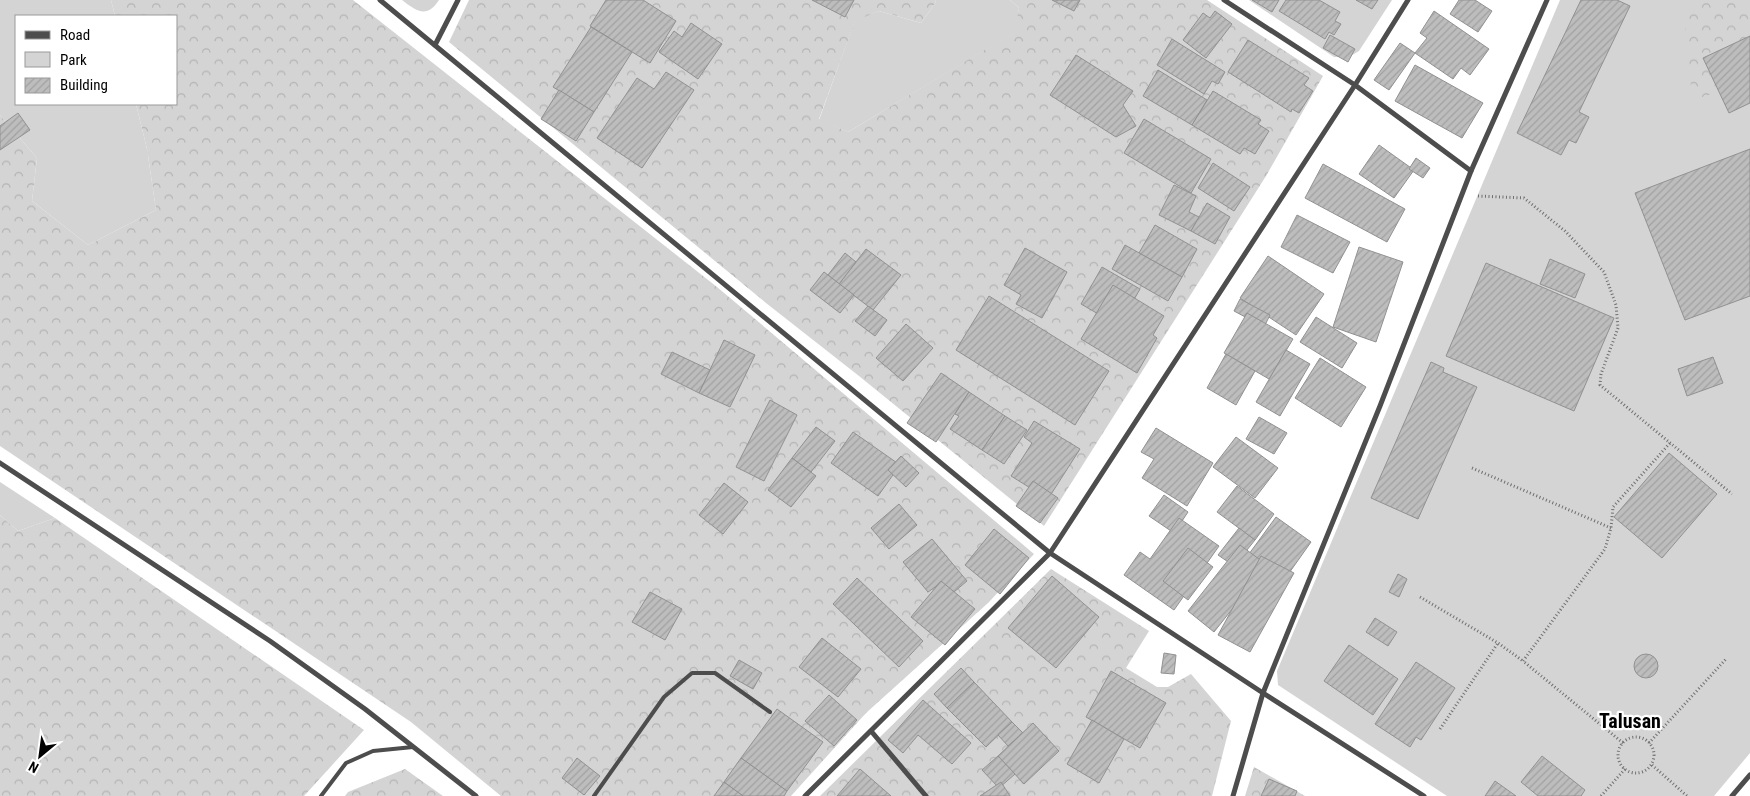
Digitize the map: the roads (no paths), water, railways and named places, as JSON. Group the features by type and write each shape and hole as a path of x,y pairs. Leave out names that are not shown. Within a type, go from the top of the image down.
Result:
{"street":[{"path":"380,0 1050,553 1424,796"},
{"path":"435,45 458,0"},
{"path":"1224,0 1355,85 1470,171"},
{"path":"805,796 1050,553 1355,85 1408,0"},
{"path":"1233,796 1263,693 1380,406 1470,171 1547,0"},
{"path":"0,462 270,642 365,709 476,796"},
{"path":"871,731 926,796"},
{"path":"1732,796 1750,774"}],"lane":[{"path":"594,796 664,697 692,674 715,673 770,712"},
{"path":"321,796 346,763 373,751 412,747"}],"district":[{"name":"Talusan","path":"1630,721"}]}
